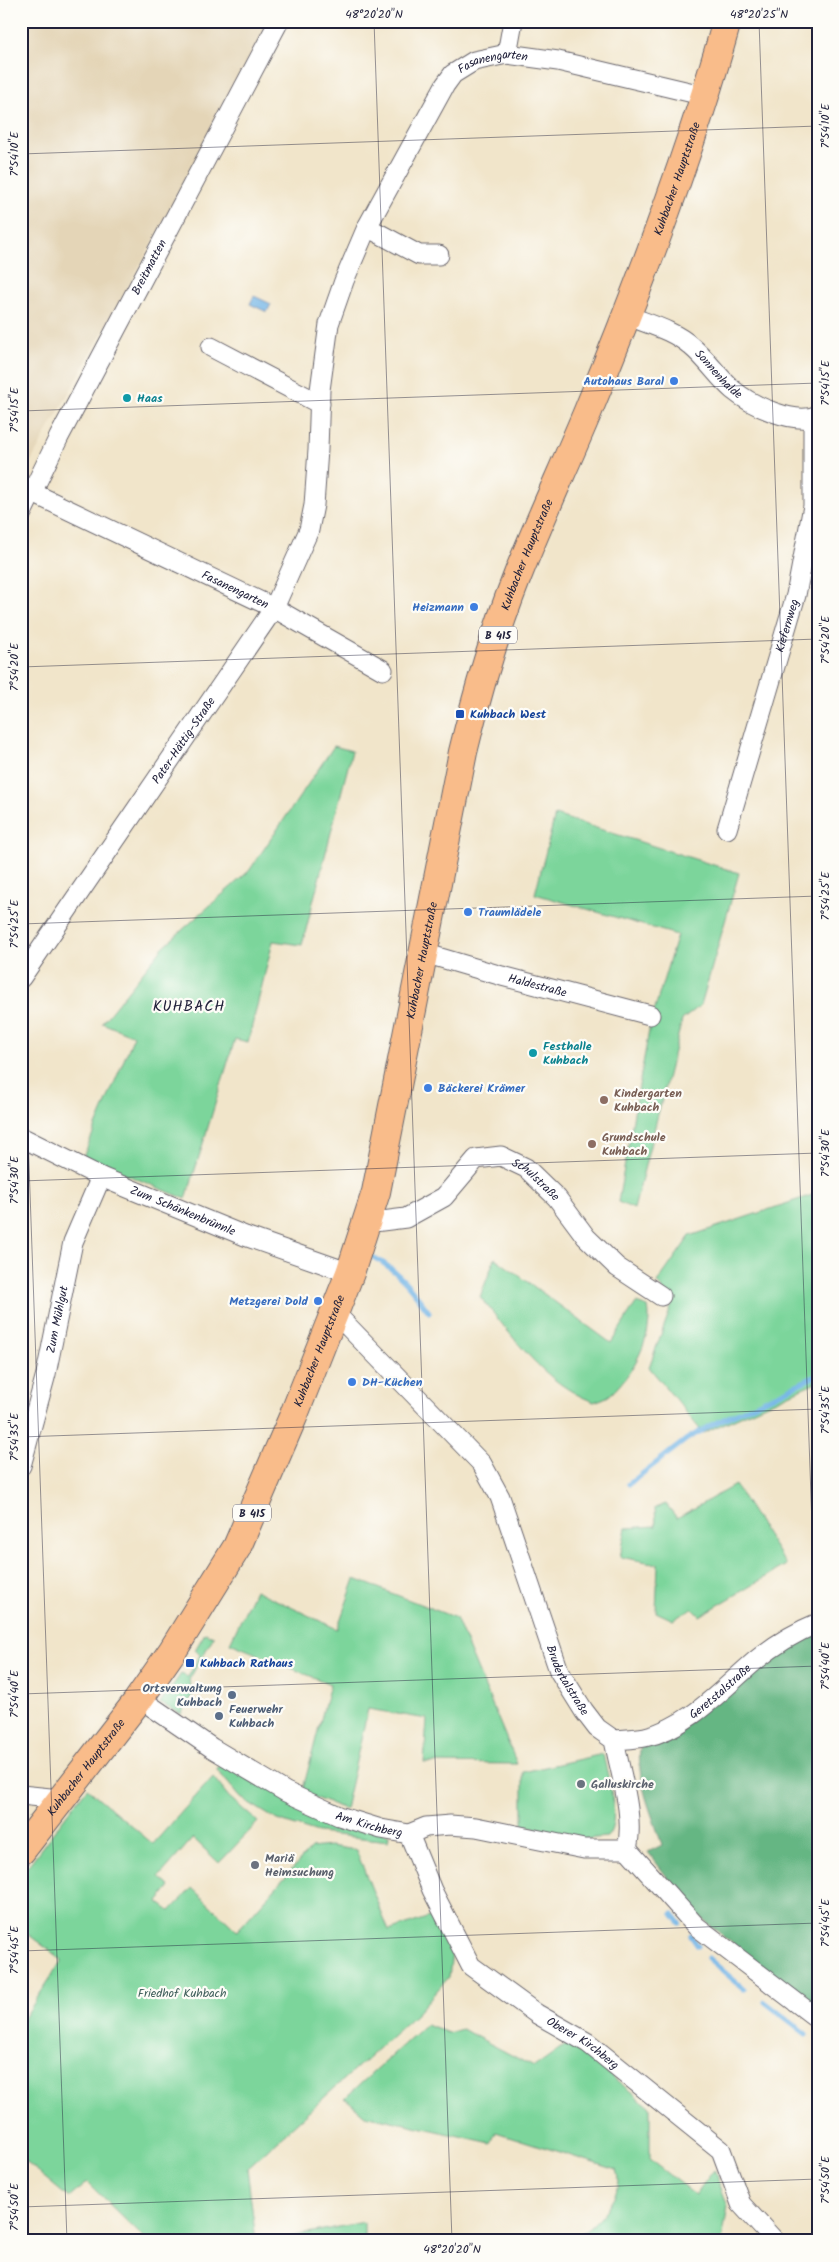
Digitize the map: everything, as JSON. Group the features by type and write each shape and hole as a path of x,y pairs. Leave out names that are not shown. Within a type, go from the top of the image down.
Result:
{"main road":[{"name":"Kuhbacher Hauptstraße","path":"21,1850 139,1698 172,1650 237,1547 335,1313 350,1274 376,1192 463,752 475,705 517,577 626,315 706,96 726,21"}],"street":[{"name":"Breitmatten","path":"21,515 59,437 280,21"},
{"path":"507,54 513,21"},
{"name":"Fasanengarten","path":"33,493 274,608 309,530 314,505 320,404 330,324 344,281 366,227 437,96 453,74 474,61 507,54 558,61 706,96"},
{"path":"366,227 419,255 439,255"},
{"name":"Sonnenhalde","path":"626,315 670,332 691,346 734,391 755,404 781,415 816,416"},
{"path":"211,347 320,404"},
{"name":"Kiefernweg","path":"726,829 796,595 813,506 816,416"},
{"path":"274,608 383,670"},
{"name":"Pater-Hättig-Straße","path":"21,978 274,608"},
{"name":"Haldestraße","path":"424,953 502,976 650,1015"},
{"name":"Zum Schänkenbrünnle","path":"21,1137 101,1177 245,1236 350,1274"},
{"name":"Schulstraße","path":"366,1223 406,1218 444,1197 476,1159 501,1156 526,1168 557,1198 586,1237 617,1267 660,1296"},
{"name":"Zum Mühlgut","path":"21,1466 46,1374 73,1242 101,1177"},
{"name":"Brudertalstraße","path":"335,1313 482,1464 500,1497 559,1670 593,1722 614,1740"},
{"name":"Geretstalstraße","path":"614,1740 645,1737 666,1729 710,1702 757,1660 805,1628 818,1623"},
{"name":"Am Kirchberg","path":"139,1698 212,1748 286,1792 338,1816 381,1829 409,1834 426,1826 450,1825 476,1827 584,1850 628,1849"},
{"path":"614,1740 629,1817 630,1836 628,1849 696,1926 818,2018"},
{"path":"21,1794 60,1799"},
{"name":"Oberer Kirchberg","path":"409,1834 432,1890 471,1966 537,2014 588,2043 721,2150 741,2204 775,2241"}],"shaded area":[{"path":"21,21 273,21 228,107 21,479"}],"green space":[{"path":"334,746 352,751 302,945 273,941 248,1042 235,1039 186,1199 83,1157 134,1036 102,1023 163,947 249,871"},
{"path":"555,815 739,873 701,1005 682,1020 634,1209 618,1202 650,1025 677,935 535,894"},
{"path":"818,1193 818,1381 703,1433 649,1367 673,1302 657,1283 690,1236"},
{"path":"495,1258 611,1343 636,1303 648,1307 648,1330 640,1354 634,1366 619,1386 609,1395 594,1402 576,1394 545,1371 517,1343 480,1297"},
{"path":"735,1485 786,1565 700,1616 692,1608 673,1620 656,1612 658,1564 620,1557 626,1528 656,1526 655,1508 666,1504 677,1518"},
{"path":"355,1579 456,1618 517,1764 424,1763 427,1719 368,1709 345,1809 302,1793 330,1684 230,1643 255,1590 337,1629"},
{"path":"205,1633 214,1636 189,1680 192,1696 181,1714 160,1703 181,1674 188,1677 200,1655 195,1650"},
{"path":"818,1633 818,2014 693,1911 648,1852 662,1845 645,1795 639,1756 641,1743 712,1705 800,1640"},
{"path":"603,1754 613,1809 613,1821 607,1837 584,1839 523,1825 523,1772"},
{"path":"221,1763 389,1835 388,1841 318,1833 277,1820 241,1798 217,1770"},
{"name":"Friedhof Kuhbach","path":"213,1777 229,1797 258,1822 219,1863 193,1838 159,1877 170,1887 158,1902 170,1911 192,1888 237,1931 311,1848 330,1846 356,1850 389,1931 438,1914 453,1944 449,1977 417,2013 247,2168 256,2241 147,2241 87,2182 69,2198 21,2158 21,2023 62,1960 21,1929 21,1875 87,1788 153,1844"},
{"path":"426,2024 448,2033 462,2029 534,2067 569,2042 650,2107 650,2160 695,2195 714,2170 728,2206 722,2241 569,2241 589,2228 612,2202 618,2178 616,2170 496,2132 491,2143 365,2115 345,2098"},
{"path":"364,2222 364,2241 267,2241"}],"water":[{"path":"254,296 271,304 267,312 250,304"}],"waterway":[{"path":"373,1257 397,1274 429,1312"},
{"path":"629,1484 687,1439 713,1424 818,1375"},
{"path":"673,1914 680,1923"},
{"path":"691,1936 698,1946"},
{"path":"708,1958 744,1989"},
{"path":"765,2002 806,2034"}],"place":[{"name":"Autohaus Baral","path":"674,381"},
{"name":"Haas","path":"127,398"},
{"name":"Heizmann","path":"474,607"},
{"name":"Kuhbach West","path":"460,714"},
{"name":"Traumlädele","path":"468,912"},
{"name":"Festhalle Kuhbach","path":"533,1053"},
{"name":"Bäckerei Krämer","path":"428,1088"},
{"name":"Kindergarten Kuhbach","path":"604,1100"},
{"name":"Grundschule Kuhbach","path":"592,1144"},
{"name":"Metzgerei Dold","path":"318,1301"},
{"name":"DH-Küchen","path":"352,1382"},
{"name":"Kuhbach Rathaus","path":"190,1663"},
{"name":"Ortsverwaltung Kuhbach","path":"232,1695"},
{"name":"Feuerwehr Kuhbach","path":"219,1716"},
{"name":"Galluskirche","path":"581,1784"},
{"name":"Mariä Heimsuchung","path":"255,1865"}],"district":[{"name":"KUHBACH","path":"189,1006"}]}
